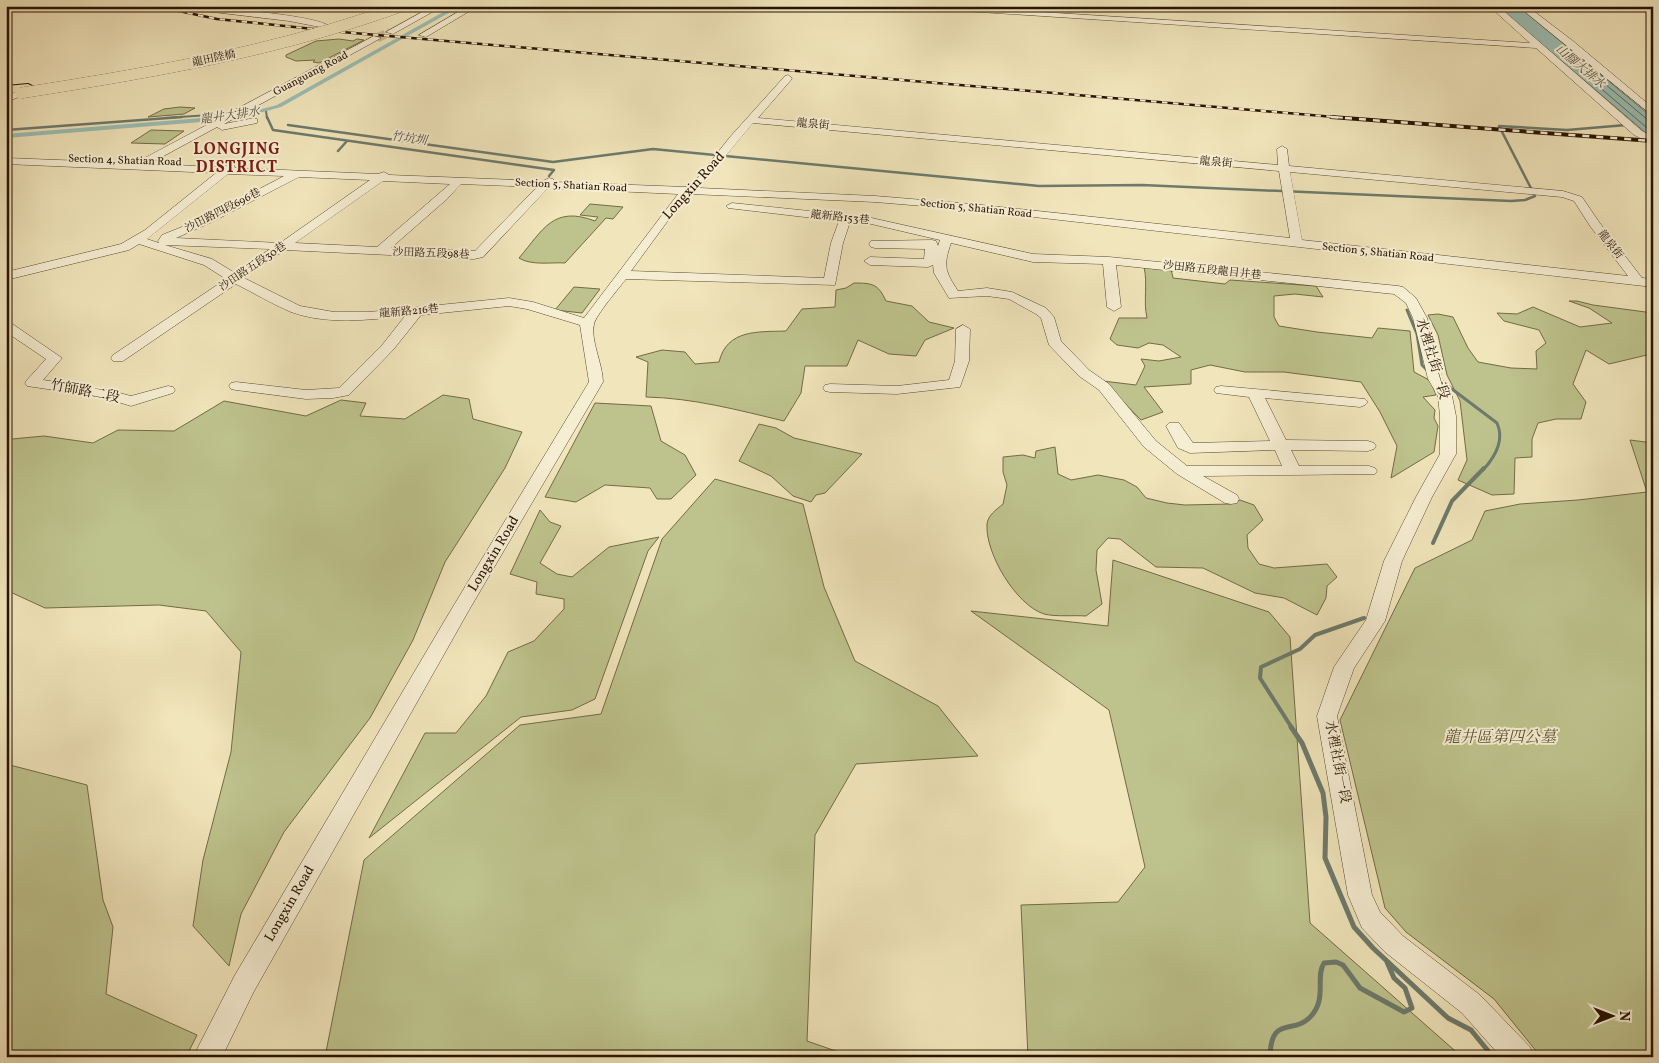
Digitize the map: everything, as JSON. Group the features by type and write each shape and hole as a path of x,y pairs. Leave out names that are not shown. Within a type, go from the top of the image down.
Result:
{"main road":[{"name":"龍田陸橋","path":"25,90 130,73 252,48 321,30 392,6"},
{"name":"龍田陸橋","path":"25,90 133,75 226,57 330,31 402,6"},
{"path":"7,94 25,90"}],"street":[{"path":"179,6 350,28 410,6"},
{"path":"326,26 385,6"},
{"path":"390,32 418,19 438,6"},
{"path":"423,35 474,6"},
{"path":"950,6 949,8 1539,46"},
{"path":"1493,6 1638,133 1653,141"},
{"path":"1522,6 1570,43 1653,113"},
{"path":"418,19 442,21"},
{"name":"Guanguang Road","path":"142,164 377,38"},
{"name":"Longxin Road","path":"207,1057 244,984 445,635 596,382 597,368 587,341 587,323 679,198 699,183 788,78"},
{"name":"龍泉街","path":"751,120 1563,194 1578,200 1594,224 1637,279"},
{"path":"211,127 254,121"},
{"path":"1282,148 1295,238"},
{"name":"Section 4, Shatian Road","path":"6,156 300,171"},
{"path":"6,168 11,162"},
{"name":"Section 4, Shatian Road","path":"11,162 142,164"},
{"path":"6,276 124,247 138,240 229,168"},
{"name":"Section 5, Shatian Road","path":"300,171 881,197 1069,216 1292,242 1296,242 1295,238 1471,258 1637,279 1653,283"},
{"name":"沙田路四段696巷","path":"138,240 160,240 208,220 300,171"},
{"name":"Section 5, Shatian Road","path":"384,175 547,183"},
{"name":"沙田路五段30巷","path":"118,358 282,247 384,175"},
{"path":"378,252 443,197 459,180"},
{"name":"沙田路五段98巷","path":"160,240 463,256 479,254 547,183"},
{"name":"龍新路153巷","path":"732,206 880,222 939,239"},
{"path":"623,275 830,282 837,243 846,218"},
{"name":"Section 5, Shatian Road","path":"1246,237 1233,242 1324,247 1496,268 1637,279 1653,278"},
{"path":"875,244 939,239"},
{"path":"870,261 928,263 939,239"},
{"path":"939,239 940,272 954,295 987,292 1012,296 1041,311 1047,317 1054,342 1084,373 1104,387 1150,444 1184,471 1231,499"},
{"name":"沙田路五段龍目井巷","path":"939,239 1026,256 1110,261 1398,290"},
{"name":"龍新路216巷","path":"138,240 208,262 235,279 296,309 310,312 354,316 416,312 509,302 527,303 567,318 587,323"},
{"path":"1411,257 1470,262 1473,261 1471,258"},
{"path":"1110,261 1114,307"},
{"path":"1496,268 1502,264 1553,269"},
{"name":"水裡社街一段","path":"1398,290 1411,301 1420,318 1435,379 1445,396 1448,416 1448,454 1424,497 1393,562 1375,621 1344,667 1328,716 1360,894 1371,920 1394,944 1471,1004 1520,1057"},
{"path":"236,386 314,393 335,394 344,392 388,347 416,312"},
{"name":"竹師路二段","path":"6,326 55,358 32,382 104,393 131,401 168,390"},
{"path":"830,388 915,389 921,386 955,384 962,361 963,329"},
{"path":"1221,390 1360,402"},
{"path":"1255,393 1293,471"},
{"path":"1174,426 1184,445 1190,448 1279,445 1368,446"},
{"path":"1184,471 1369,471"}],"green space":[{"path":"339,39 364,40 319,63 313,62 315,60 296,61 286,57 286,55 316,41"},
{"path":"195,108 184,114 148,117 164,109"},
{"path":"151,130 184,131 165,144 131,143"},
{"path":"590,204 623,207 613,219 606,218 565,263 536,263 519,258 550,223 559,218 569,216 581,217 595,221 598,217 580,215"},
{"path":"1144,267 1171,269 1173,278 1225,284 1230,280 1316,286 1323,297 1295,294 1274,296 1274,317 1279,326 1372,338 1378,328 1410,331 1414,372 1431,381 1436,395 1423,397 1435,410 1434,418 1438,426 1434,452 1391,478 1397,446 1380,412 1361,382 1284,372 1245,372 1210,365 1191,370 1191,384 1144,387 1163,412 1141,420 1103,381 1136,385 1145,366 1141,359 1159,361 1181,357 1163,345 1149,343 1138,348 1117,345 1110,339 1119,318 1147,318"},
{"path":"854,283 870,284 880,291 886,301 912,306 929,322 954,328 925,340 916,356 889,354 858,340 847,366 805,366 801,393 784,421 698,402 646,397 648,362 636,357 662,350 685,352 695,364 719,362 723,351 736,338 745,334 786,331 802,309 835,307 836,290 846,288"},
{"path":"574,287 600,289 582,313 555,310"},
{"path":"1569,301 1653,313 1653,356 1647,355 1609,364 1586,350 1573,384 1586,402 1581,419 1556,419 1538,423 1532,439 1532,457 1515,458 1514,494 1492,495 1458,480 1467,460 1460,401 1447,375 1438,335 1428,315 1438,314 1453,317 1468,348 1478,362 1511,368 1537,369 1536,351 1546,343 1539,330 1504,321 1497,313 1517,314 1533,307 1580,327 1612,323 1589,308"},
{"path":"443,395 469,399 473,419 522,432 505,468 445,562 413,640 370,718 284,832 241,914 229,966 193,926 203,860 231,752 241,652 206,611 159,605 45,608 6,590 6,432 12,439 44,436 93,443 118,430 174,431 224,401 306,416 341,400 366,403 360,416 405,419"},
{"path":"595,403 651,406 661,441 685,455 696,475 671,499 657,499 650,488 605,485 576,502 545,497"},
{"path":"759,424 776,428 794,438 862,454 825,493 816,495 811,502 793,496 771,476 739,461"},
{"name":"龍井區第四公墓","path":"1630,440 1653,443 1653,1057 1541,1057 1494,999 1406,932 1385,908 1340,720 1415,568 1472,540 1485,511 1520,504 1647,492"},
{"path":"1055,447 1058,474 1071,480 1098,475 1124,480 1137,487 1146,498 1167,503 1185,505 1230,504 1240,500 1254,505 1263,520 1247,535 1248,548 1259,564 1274,568 1327,564 1337,577 1327,586 1326,598 1317,615 1284,598 1255,593 1203,568 1156,567 1120,539 1108,538 1097,550 1096,570 1102,604 1086,616 1049,615 1033,609 1013,589 1004,576 991,549 987,524 991,515 1003,504 1007,485 1003,472 1003,457 1023,455 1035,458 1036,451"},
{"path":"715,479 803,504 824,587 855,661 938,706 978,756 856,764 815,835 807,1041 853,1057 325,1057 364,860 520,725 601,714 662,539"},
{"path":"540,510 550,522 561,526 540,563 557,574 572,577 609,547 659,537 648,551 595,699 572,710 521,717 369,838 425,733 456,733 486,696 508,652 534,641 564,609 564,599 536,594 537,582 510,574"},
{"path":"1113,560 1269,612 1290,637 1310,923 1462,1057 1028,1057 1021,905 1118,902 1145,867 1109,710 971,611 1108,626"},
{"path":"6,764 87,785 103,900 113,927 106,994 197,1035 186,1057 6,1057"}],"water":[{"name":"山腳大排水","path":"1497,6 1518,6 1653,118 1653,139"}],"waterway":[{"name":"龍井大排水","path":"6,136 238,117 279,106 458,6"},
{"name":"竹坑圳","path":"266,111 267,118"},
{"path":"165,118 209,115"},
{"path":"6,130 182,117"},
{"name":"竹坑圳","path":"267,117 273,130 554,170 549,176"},
{"path":"288,125 553,162 653,149 1039,186 1142,185 1511,201 1525,200 1535,196 1499,126 1567,130 1626,125"},
{"path":"338,151 347,141"},
{"path":"1407,310 1417,334 1422,365 1428,371"},
{"path":"1444,383 1497,423 1500,436 1498,448 1483,470"},
{"path":"1433,543 1452,501 1484,468"},
{"path":"1292,728 1260,678 1261,667 1300,649 1315,635 1364,618"},
{"path":"1291,727 1302,743 1323,793 1326,817 1325,858 1354,927 1373,948 1448,1018 1471,1030 1493,1057"},
{"path":"1270,1057 1271,1043 1274,1035 1279,1030 1298,1025 1312,1015 1319,1001 1320,974 1324,963 1336,962 1343,965 1360,988 1404,1012 1412,1008 1405,988 1394,978 1387,962"}],"tunnel":[{"path":"377,38 390,32"}],"railway":[{"path":"155,6 217,19 342,32 1346,118"},
{"path":"1331,117 1653,141"}],"district":[{"name":"LONGJING DISTRICT","path":"237,159"}]}
